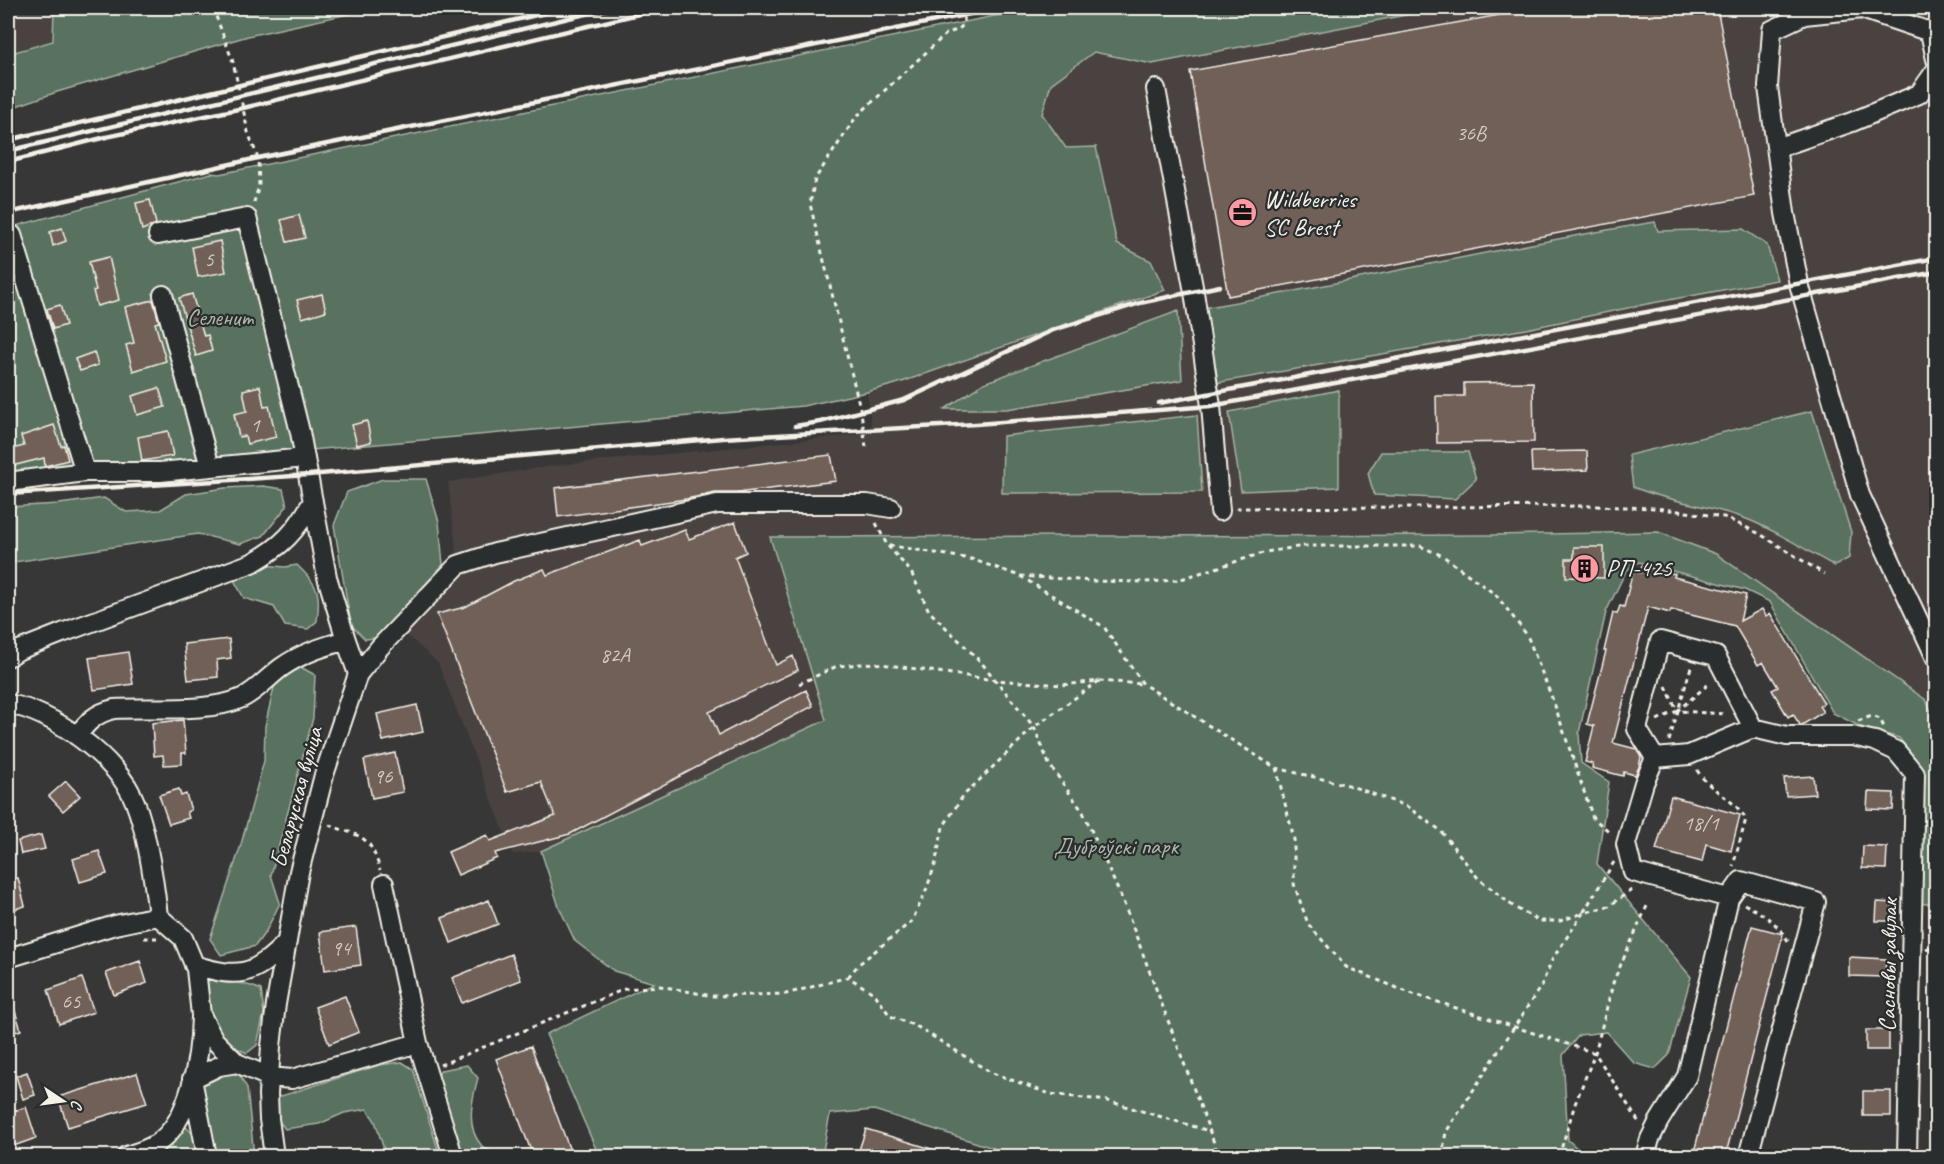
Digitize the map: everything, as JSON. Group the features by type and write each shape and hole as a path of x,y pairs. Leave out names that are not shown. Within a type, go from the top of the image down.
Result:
{"street":[{"path":"1936,59 1930,32 1862,9 1804,15 1772,30 1768,87 1785,213 1799,284 1860,495 1936,658"},
{"path":"1777,148 1852,122 1919,94 1936,70"},
{"path":"1156,88 1194,292 1211,406 1219,510"},
{"path":"158,235 247,218 305,458 327,577 358,674"},
{"path":"12,235 85,472"},
{"path":"163,295 210,467"},
{"path":"8,482 85,472 160,472 305,458"},
{"path":"8,657 19,650 62,633 252,563 272,552 290,537 313,501"},
{"path":"358,674 380,647 458,565 495,553 717,504 867,504 891,508"},
{"path":"77,736 94,716 104,711 128,708 211,706 240,699 254,691 296,657 346,640"},
{"path":"1660,641 1716,656 1750,721 1689,755 1660,757 1636,729 1660,641"},
{"name":"Беларуская вуліца","path":"274,1156 268,1119 268,1077 276,1004 299,872 324,775 358,674"},
{"path":"8,696 15,706 40,714 77,736 111,766 125,783 135,802 141,823 158,916 183,938 195,965 201,1015 199,1045 192,1079 179,1116 165,1137 147,1149 126,1156"},
{"name":"Сасновы завулак","path":"1750,721 1787,736 1852,736 1875,741 1896,751 1915,774 1907,1156"},
{"path":"1660,757 1644,783 1626,844 1633,872 1733,899"},
{"path":"1648,1148 1659,1121 1687,1076 1733,899 1737,874 1816,902 1750,1149"},
{"path":"384,884 418,1043 453,1156"},
{"path":"8,958 115,925 158,916"},
{"path":"195,965 220,973 247,972 261,965 287,942"},
{"path":"201,1015 214,1040 237,1063 268,1077 292,1079 418,1043"},
{"path":"192,1079 219,1066 237,1063"},
{"path":"192,1079 207,1156"}],"path":[{"path":"213,8 233,62 248,132 258,158 259,186 247,218"},
{"path":"866,447 861,412 810,204 815,179 856,117 946,34 964,24 963,8"},
{"path":"867,504 887,545 911,572 929,611 980,661 1034,727 1049,764 1083,812 1123,901 1218,1156"},
{"path":"1219,510 1594,506 1655,508 1724,517 1760,534 1824,574"},
{"path":"887,545 972,559 1020,576 1104,627 1143,684 1276,768 1348,785 1406,806 1440,830 1478,878 1514,908 1539,921 1560,921 1609,906 1653,878"},
{"path":"1020,576 1103,581 1178,580 1266,552 1304,546 1420,546 1443,556 1496,595 1527,635 1554,703 1593,818 1626,844 1553,958 1541,986 1446,1132 1442,1156"},
{"path":"1660,757 1696,651"},
{"path":"798,684 837,666 874,663 995,680 1062,685 1099,681 1143,684"},
{"path":"1636,729 1677,711 1724,671"},
{"path":"427,1070 625,989 660,986 712,996 786,994 848,977 859,963 912,921 926,893 943,827 963,796 1034,727 1099,681"},
{"path":"1677,711 1750,721"},
{"path":"1689,755 1703,779 1740,808 1746,819 1737,874"},
{"path":"1276,768 1293,838 1294,884 1308,924 1346,967 1407,992 1594,1053 1648,1148"},
{"path":"313,820 367,840 375,850 384,884"},
{"path":"1733,899 1761,913 1781,928 1800,964"},
{"path":"1559,1156 1594,1053 1614,980 1647,906"},
{"path":"848,977 875,994 890,1016 916,1026 990,1071 1050,1094 1108,1101 1209,1131"}],"shaded area":[{"path":"8,8 54,8 53,41 8,54"},
{"path":"1442,8 1936,8 1936,723 1925,700 1716,554 1658,532 1493,535 770,537 826,720 541,851 513,854 438,663 398,627 458,565 448,482 551,466 872,433 867,392 899,383 1151,261 1117,245 1096,147 1066,148 1042,113 1051,84 1094,52 1152,64"}],"green space":[{"path":"54,8 375,8 248,36 57,92 8,109 8,54 53,41"},
{"name":"Селенит","path":"1034,8 1442,8 1152,64 1094,52 1051,84 1042,114 1066,148 1096,147 1117,244 1151,261 1165,290 899,383 803,406 8,477 8,228 211,173 219,174"},
{"path":"1655,222 1658,231 1743,229 1767,245 1777,280 1526,329 1216,383 1203,308"},
{"path":"1178,311 1182,380 1007,409 945,409 984,383"},
{"path":"1339,390 1339,487 1241,491 1229,412"},
{"path":"1812,411 1851,532 1849,558 1835,566 1749,520 1633,487 1629,455"},
{"path":"1197,415 1202,492 1002,493 1003,436"},
{"path":"1381,452 1468,452 1476,479 1455,499 1374,495 1368,473"},
{"path":"383,479 426,479 439,522 443,565 377,638 365,639 351,625 334,525 347,492"},
{"path":"263,486 283,489 287,506 263,536 240,544 198,534 8,563 8,507 104,498 126,512 160,510 186,494 225,488"},
{"name":"Дуброўскі парк","path":"1658,532 1716,554 1926,700 1936,723 1936,903 1922,904 1924,807 1918,762 1899,738 1861,727 1833,713 1770,602 1745,590 1639,562 1626,571 1606,612 1579,733 1581,763 1609,782 1597,864 1691,977 1669,1055 1655,1069 1634,1063 1606,1032 1579,1035 1563,1055 1568,1140 1586,1156 1018,1156 874,1110 830,1114 822,1156 599,1156 546,1034 654,983 614,971 575,941 559,907 541,851 826,720 770,537 1493,535"},
{"path":"264,565 285,567 297,565 310,578 319,603 317,621 308,629 285,626 274,607 244,598 235,582 241,570"},
{"path":"297,665 315,675 313,718 271,875 280,903 266,931 255,946 221,955 210,939 240,848 264,761 265,726 275,683"},
{"path":"211,974 261,990 264,1013 257,1045 247,1053 230,1045 216,1025 204,980"},
{"path":"402,1062 413,1069 440,1156 386,1156 375,1121 367,1109 344,1113 319,1124 285,1129 276,1117 278,1097 379,1065"},
{"path":"467,1065 478,1078 471,1113 473,1131 482,1146 502,1156 458,1156 436,1079 441,1070"},
{"path":"224,1069 239,1074 247,1088 254,1156 212,1156 201,1087 209,1073"},
{"path":"185,1126 194,1135 197,1156 156,1156 161,1155 173,1133"}],"building":[{"path":"1539,8 1717,8 1754,196 1228,296 1190,71"},
{"path":"150,200 156,224 142,230 136,203"},
{"path":"299,215 305,238 287,242 281,220"},
{"path":"62,228 66,241 53,246 50,232"},
{"path":"220,241 226,272 198,277 192,247"},
{"path":"109,257 119,300 97,306 93,291 96,290 89,262"},
{"path":"192,294 204,336 208,335 212,351 196,356 179,298"},
{"path":"322,294 326,311 302,318 297,300"},
{"path":"153,300 159,322 155,323 166,361 133,371 126,345 134,343 125,307"},
{"path":"60,305 66,325 53,329 47,309"},
{"path":"94,352 98,365 80,371 75,359"},
{"path":"1533,382 1534,442 1437,443 1436,396 1464,396 1464,383"},
{"path":"260,386 264,407 269,406 276,437 247,444 245,436 239,437 234,414 247,411 243,390"},
{"path":"159,388 165,407 137,415 132,396"},
{"path":"367,421 371,442 357,445 352,425"},
{"path":"54,425 61,446 64,445 68,460 45,466 44,458 8,467 8,450 24,446 21,436"},
{"path":"168,431 173,456 142,461 138,437"},
{"path":"1587,451 1588,470 1532,472 1531,452"},
{"path":"831,455 836,481 736,493 715,493 558,517 555,488"},
{"path":"735,522 746,552 735,557 776,665 793,656 798,670 709,712 719,735 806,690 813,706 570,834 495,853 497,858 458,875 448,852 487,835 490,841 555,816 541,782 507,792 437,614 465,607 514,581 544,569 547,575 640,540 642,546 685,530 689,539"},
{"name":"РП-425","path":"1574,547 1604,547 1604,578 1566,577 1566,559 1574,559"},
{"path":"1642,566 1675,574 1674,577 1746,595 1740,621 1762,609 1766,616 1770,613 1824,703 1819,706 1823,712 1802,725 1793,714 1788,717 1772,690 1778,687 1763,662 1758,665 1735,626 1671,610 1670,613 1648,607 1613,743 1636,749 1641,757 1639,767 1635,775 1624,772 1623,776 1592,768 1593,764 1585,762 1594,726 1587,724 1606,651 1604,651 1613,613 1617,614 1620,606 1624,607 1633,571 1640,573"},
{"path":"229,639 231,658 217,660 218,677 188,680 184,644"},
{"path":"128,652 133,684 94,690 89,658"},
{"path":"417,705 423,732 383,741 377,714"},
{"path":"183,720 186,753 182,753 182,764 164,765 163,755 154,756 152,723"},
{"path":"395,753 403,792 372,798 364,760"},
{"path":"1813,776 1815,794 1786,796 1784,778"},
{"path":"66,781 80,796 63,811 49,796"},
{"path":"179,789 181,796 186,794 191,810 187,812 189,818 169,824 159,795"},
{"path":"1868,792 1894,793 1893,810 1867,809"},
{"path":"1671,796 1740,815 1731,851 1706,844 1702,862 1656,850"},
{"path":"41,835 45,849 21,854 18,841"},
{"path":"1863,846 1887,847 1886,869 1862,868"},
{"path":"99,851 107,874 80,882 73,859"},
{"path":"18,878 25,906 8,911 8,880"},
{"path":"489,900 498,924 451,943 442,918"},
{"path":"1877,902 1893,903 1892,921 1876,921"},
{"path":"1752,926 1783,934 1726,1156 1693,1156"},
{"path":"356,927 361,965 325,970 320,932"},
{"path":"511,954 521,980 462,1003 452,978"},
{"path":"1849,957 1886,959 1885,977 1849,976"},
{"path":"140,961 147,983 114,995 106,973"},
{"path":"82,978 94,1012 59,1024 48,990"},
{"path":"8,995 10,995 21,1030 8,1034"},
{"path":"345,996 359,1032 329,1044 315,1007"},
{"path":"1866,1030 1889,1030 1889,1050 1866,1050"},
{"path":"531,1046 572,1156 533,1156 496,1059"},
{"path":"27,1072 35,1095 23,1099 16,1076"},
{"path":"137,1073 147,1103 68,1127 58,1097"},
{"path":"1863,1091 1891,1091 1891,1116 1863,1116"},
{"path":"26,1107 36,1138 8,1148 8,1113"},
{"path":"866,1129 945,1153 944,1156 857,1156"}],"railway":[{"path":"8,140 566,8"},
{"path":"8,151 611,8"},
{"path":"8,162 106,137 243,108 664,8"},
{"path":"8,213 258,158 1000,8"},
{"path":"1159,403 1936,258"},
{"path":"8,494 309,475 723,438 976,424 1211,406 1936,272"},
{"path":"795,426 820,422 904,400 1053,330 1140,303 1220,286"}],"place":[{"name":"Wildberries SC Brest","path":"1243,213"},
{"name":"РП-425","path":"1585,568"}]}
